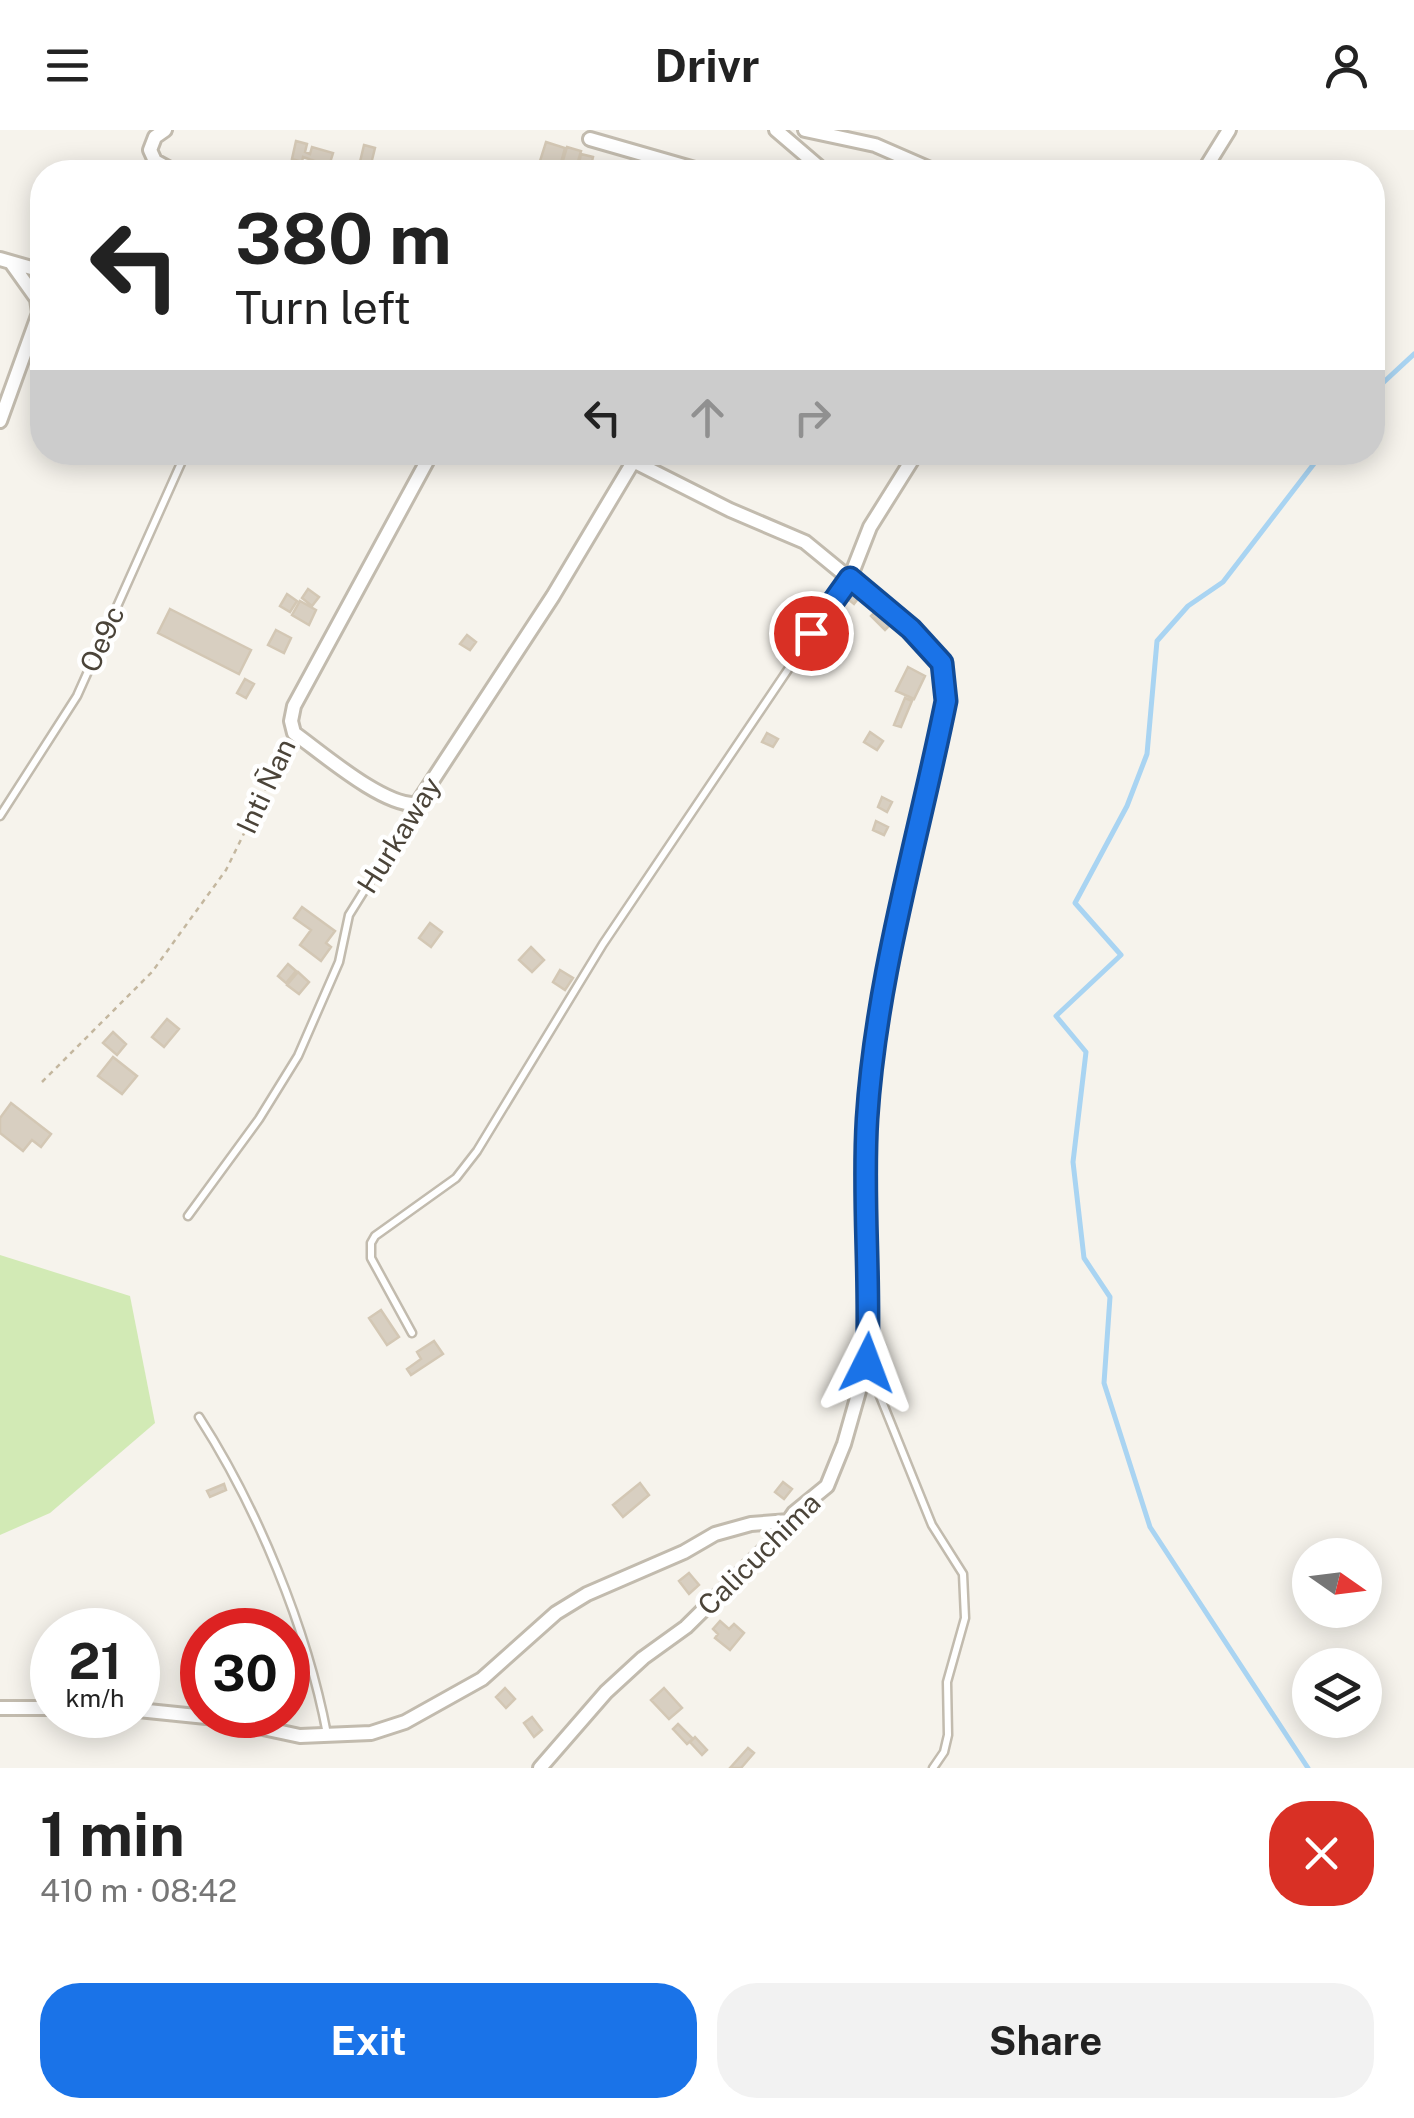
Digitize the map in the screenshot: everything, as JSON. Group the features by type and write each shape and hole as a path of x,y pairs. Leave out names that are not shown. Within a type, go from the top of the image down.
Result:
{"street":[{"path":"155,160 150,150 165,130"},
{"path":"776,130 811,160"},
{"path":"806,130 875,145 909,160"},
{"path":"1210,160 1229,130"},
{"path":"590,140 664,160"},
{"path":"6,262 30,290"},
{"path":"0,421 30,339"},
{"name":"Inti Ñan","path":"294,733 294,706 425,465"},
{"name":"Hurkaway","path":"418,804 553,596 631,465"},
{"name":"Calicuchima","path":"540,1768 606,1692 643,1658 686,1627 827,1486 844,1444 867,1363 867,1122 871,1082 891,950 946,701 942,663 911,629 804,542 639,465"},
{"path":"850,578 870,527 909,465"},
{"path":"294,733 395,801 418,804"},
{"path":"160,1712 216,1718 300,1736 371,1732 405,1722 482,1679 556,1613 587,1594 716,1534 752,1524 789,1520"},
{"path":"0,1708 30,1708"}],"lane":[{"name":"Oe9c","path":"0,816 77,696 180,465"},
{"path":"412,1333 371,1258 371,1243 456,1178 477,1151 603,944 850,578"},
{"name":"Hurkaway","path":"188,1216 259,1119 298,1056 339,962 349,915 418,804"},
{"path":"867,1363 903,1448 915,1488 932,1525 963,1574 965,1618 947,1682 948,1734 944,1752 934,1768"},
{"path":"199,1417 232,1467 256,1516 318,1686 326,1734"}],"path":[{"name":"Inti Ñan","path":"42,1082 152,972 226,870 294,733"}],"green space":[{"path":"0,1255 130,1296 155,1423 50,1513 0,1535"}],"building":[{"path":"296,141 307,144 305,152 310,154 312,147 333,153 331,160 292,159"},
{"path":"546,142 565,148 562,160 540,160"},
{"path":"364,145 375,148 372,160 360,160"},
{"path":"567,147 581,151 578,160 563,160"},
{"path":"849,587 860,596 854,604 843,595"},
{"path":"308,589 319,597 312,606 302,598"},
{"path":"287,594 297,601 290,612 280,606"},
{"path":"300,601 316,610 309,625 292,615"},
{"path":"170,609 251,650 239,674 158,633"},
{"path":"878,609 892,623 885,630 871,616"},
{"path":"276,630 291,638 284,653 268,645"},
{"path":"467,635 476,642 470,650 460,644"},
{"path":"908,667 925,676 914,699 896,691"},
{"path":"245,679 254,684 246,698 237,693"},
{"path":"905,698 912,701 901,727 894,725"},
{"path":"870,732 883,741 877,750 864,742"},
{"path":"767,733 778,739 773,747 762,742"},
{"path":"882,797 892,802 887,812 878,807"},
{"path":"876,821 888,827 884,835 873,830"},
{"path":"302,907 335,931 326,943 331,947 321,961 300,945 311,930 294,918"},
{"path":"430,923 442,932 431,947 419,938"},
{"path":"531,947 544,960 532,972 519,960"},
{"path":"288,964 296,971 286,983 278,976"},
{"path":"560,970 573,978 565,990 553,982"},
{"path":"298,972 309,982 299,994 287,985"},
{"path":"167,1019 179,1029 164,1047 152,1037"},
{"path":"113,1032 126,1044 117,1055 103,1043"},
{"path":"113,1057 137,1076 122,1094 98,1076"},
{"path":"11,1103 51,1134 41,1147 32,1140 23,1151 0,1133 0,1118"},
{"path":"381,1310 399,1337 387,1345 369,1318"},
{"path":"434,1341 443,1354 411,1375 407,1369 421,1359 417,1352"},
{"path":"783,1482 792,1489 784,1499 775,1492"},
{"path":"640,1483 649,1495 623,1517 613,1505"},
{"path":"224,1484 226,1490 210,1497 207,1491"},
{"path":"689,1573 699,1585 689,1594 679,1581"},
{"path":"720,1621 729,1629 734,1624 744,1633 730,1650 715,1638 718,1634 713,1629"},
{"path":"505,1688 515,1699 506,1708 496,1697"},
{"path":"664,1688 682,1708 669,1719 651,1700"},
{"path":"532,1717 542,1730 534,1737 524,1723"},
{"path":"678,1724 693,1739 687,1744 673,1729"},
{"path":"695,1737 707,1750 702,1755 690,1742"},
{"path":"748,1748 754,1753 741,1768 730,1768"}],"waterway":[{"path":"1385,381 1414,354"},
{"path":"1308,1768 1150,1527 1104,1383 1110,1297 1084,1258 1073,1162 1086,1052 1056,1016 1121,955 1075,903 1127,806 1147,754 1157,641 1188,606 1223,582 1313,465"}],"route":[{"path":"811,633 850,578 911,629 942,663 946,701 903,886 871,1082 867,1122 867,1363"}]}
